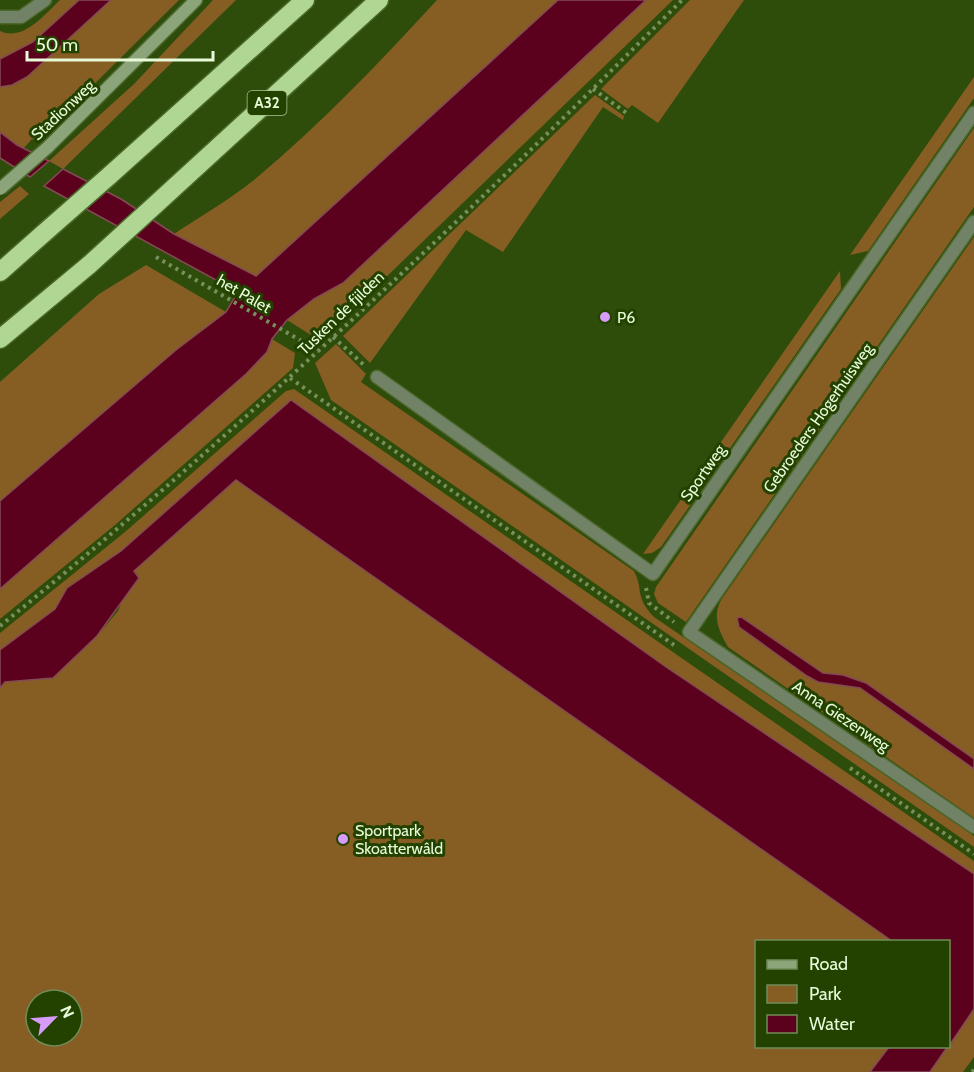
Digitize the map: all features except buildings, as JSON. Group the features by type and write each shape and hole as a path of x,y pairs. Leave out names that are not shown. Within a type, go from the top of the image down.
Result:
{"highway":[{"path":"0,272 305,0"},
{"name":"A32","path":"0,339 89,265 379,0"}],"main road":[{"name":"Stadionweg","path":"0,189 48,147 196,0"}],"street":[{"path":"0,17 21,17 45,0"},
{"name":"Sportweg","path":"653,574 974,113"},
{"name":"Gebroeders Hogerhuisweg","path":"689,632 974,222"},
{"path":"377,377 653,574"},
{"name":"Anna Giezenweg","path":"689,632 974,827"}],"path":[{"name":"Tusken de fjilden","path":"0,626 117,532 290,378 593,89 682,0"},
{"path":"593,89 628,114"},
{"name":"het Palet","path":"156,257 319,351"},
{"path":"333,337 377,377"},
{"path":"290,378 680,649"},
{"path":"653,574 645,592 650,603 689,632"},
{"path":"847,765 974,854"}],"green space":[{"path":"60,0 79,0 33,42 0,59 0,31 17,33 25,30"},
{"path":"111,0 179,0 37,141 32,139 23,149 0,132 0,87 12,85 27,77"},
{"path":"213,0 236,0 63,169 49,161 134,84"},
{"path":"437,0 558,0 256,276 174,234 254,180 302,138"},
{"path":"646,0 673,0 323,338 314,337 287,320 314,299 343,283"},
{"path":"690,0 744,0 658,123 632,105 628,109 601,89"},
{"path":"974,77 974,98 868,251 850,255"},
{"path":"595,95 624,116 623,120 603,107 503,252 466,230 370,363 343,336"},
{"path":"974,128 974,207 686,622 658,603 654,594 656,587"},
{"path":"20,186 29,194 0,219 0,202"},
{"path":"974,237 974,759 866,683 843,675 823,673 737,623 818,682 860,688 974,769 974,818 728,647 719,630 717,612 721,600"},
{"path":"146,265 226,312 176,350 0,501 0,382 99,294"},
{"path":"840,271 841,289 661,547 652,553 643,554"},
{"path":"272,339 295,353 293,368 115,525 0,619 0,589 246,374 267,352"},
{"path":"336,344 366,374 361,382 634,571 644,604 654,617 974,836 974,847 331,400 315,363"},
{"path":"294,389 974,861 974,874 666,667 291,400 121,551 67,588 55,609 0,650 0,633 125,532 286,391"},
{"name":"Sportpark Skoatterwâld","path":"236,480 891,940 755,940 755,1048 888,1048 870,1072 0,1072 0,688 5,682 53,678 97,636 118,611 134,571"},
{"path":"974,1009 974,1057 963,1072 930,1072 947,1048 950,1048 950,1043"}],"water":[{"path":"79,0 111,0 27,77 12,85 0,87 0,59 33,42"},
{"path":"558,0 646,0 343,283 314,299 287,320 272,339 267,352 246,374 0,589 0,501 176,350 226,312 238,292 44,186 63,169 121,199 174,234 256,276"},
{"path":"0,132 17,145 49,161 30,177 0,158"},
{"path":"291,400 666,667 974,874 974,1009 950,1045 950,940 891,940 236,480 134,571 139,578 97,636 53,678 5,682 0,688 0,650 55,609 67,588 121,551"},
{"path":"741,617 823,673 843,675 866,683 974,759 974,769 860,688 818,682 807,676 739,627 737,618"},
{"path":"888,1048 947,1048 930,1072 870,1072"}],"place":[{"name":"P6","path":"605,317"},
{"name":"Sportpark Skoatterwâld","path":"343,839"}]}
